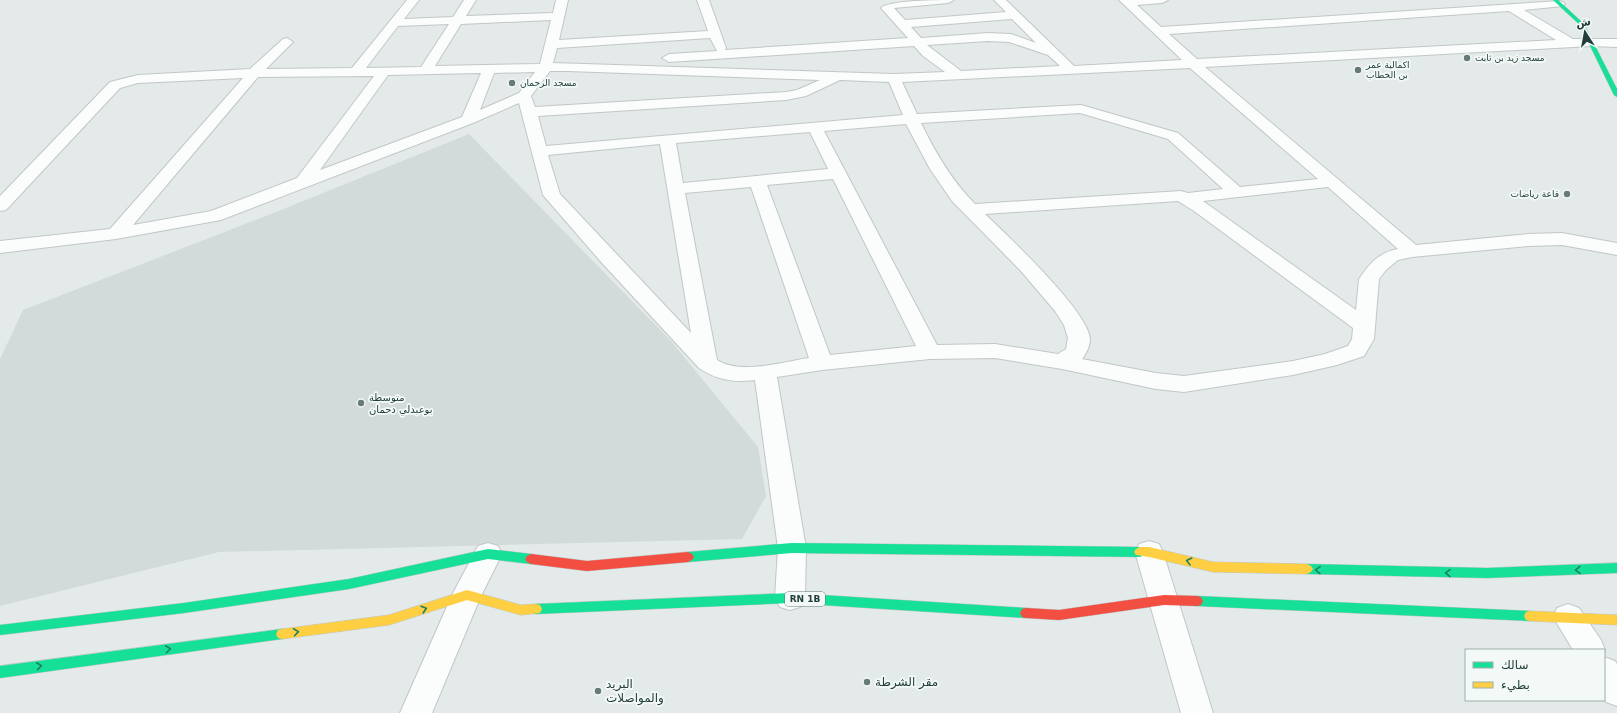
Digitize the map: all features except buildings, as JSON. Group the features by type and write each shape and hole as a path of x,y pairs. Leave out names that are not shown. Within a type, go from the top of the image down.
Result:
{"main road":[{"path":"1557,2 1582,24 1615,88"},
{"path":"0,630 184,608 348,584 488,554 586,566 792,548 1149,552 1213,567 1487,573 1617,568"},
{"path":"0,672 389,620 467,595"},
{"name":"RN 1B","path":"467,595 521,610 790,598 1059,615 1164,600 1617,620"}],"street":[{"path":"358,69 413,0"},
{"path":"427,68 470,0"},
{"path":"0,247 116,234 215,216 468,120 524,96 546,67 553,44 562,0"},
{"path":"703,0 728,72"},
{"path":"948,0 891,5 887,8 917,41 939,62 958,75"},
{"path":"1000,0 1071,70"},
{"path":"1127,1 1162,0"},
{"path":"1498,0 1570,43"},
{"path":"1127,1 1158,32 1193,63 1412,250"},
{"path":"1158,32 1513,8 1557,2"},
{"path":"901,24 1015,15"},
{"path":"394,23 559,16"},
{"path":"553,44 715,34"},
{"path":"568,67 722,53 1001,37 1053,52"},
{"path":"116,234 254,73 286,42"},
{"path":"0,206 115,85 138,79 358,69 488,69 546,67 894,78 1570,43 1617,42"},
{"path":"358,69 384,72 427,68"},
{"path":"468,120 488,69"},
{"path":"303,182 384,72"},
{"path":"530,112 786,96 812,89 838,77"},
{"path":"894,78 911,119 945,180 970,210 1052,295 1074,326 1079,339 1075,353 1062,362"},
{"path":"524,96 530,112 539,151 552,195 609,259 707,363 719,372 726,374 765,372 822,363 930,352 995,351 1062,362 1156,381 1191,383 1293,368 1329,360 1356,351 1363,339 1369,279 1379,266 1391,256 1412,250 1528,240 1562,239 1617,249"},
{"path":"539,151 815,126 1068,109 1087,110 1173,136 1236,192"},
{"path":"815,126 930,352"},
{"path":"667,140 707,363"},
{"path":"677,190 839,173"},
{"path":"758,181 822,363"},
{"path":"1187,198 1332,182"},
{"path":"970,210 1162,196 1181,196 1187,198 1364,326"},
{"path":"765,372 792,548 790,598"},
{"path":"1149,552 1197,713"},
{"path":"416,713 467,595 488,554"},
{"path":"1568,617 1589,649"},
{"path":"1605,673 1617,691"}],"shaded area":[{"name":"متوسطة بوعبدلي دحمان","path":"469,134 671,341 758,447 766,496 742,539 219,552 0,606 0,359 23,310 266,216"}],"traffic: fast":[{"path":"1555,0 1582,24 1617,95"},
{"path":"688,557 792,548 1140,552"},
{"path":"0,630 184,608 349,584 488,554 531,559"},
{"path":"1307,569 1487,573 1617,568"},
{"path":"536,609 790,598 1026,613"},
{"path":"1197,601 1530,616"},
{"path":"0,672 282,634"}],"traffic: slow":[{"path":"1140,552 1149,552 1213,567 1307,569"},
{"path":"282,634 389,620 467,595 521,610 536,609"},
{"path":"1530,616 1617,620"}],"traffic: jam":[{"path":"531,559 587,566 688,557"},
{"path":"1026,613 1059,615 1164,600 1197,601"}],"place":[{"name":"مسجد زيد بن ثابت","path":"1467,58"},
{"name":"اكمالية عمر بن الخطاب","path":"1358,70"},
{"name":"مسجد الرحمان","path":"512,83"},
{"name":"قاعة رياضات","path":"1567,194"},
{"name":"متوسطة بوعبدلي دحمان","path":"361,403"},
{"name":"مقر الشرطة","path":"867,682"},
{"name":"البريد والمواصلات","path":"598,691"}]}
